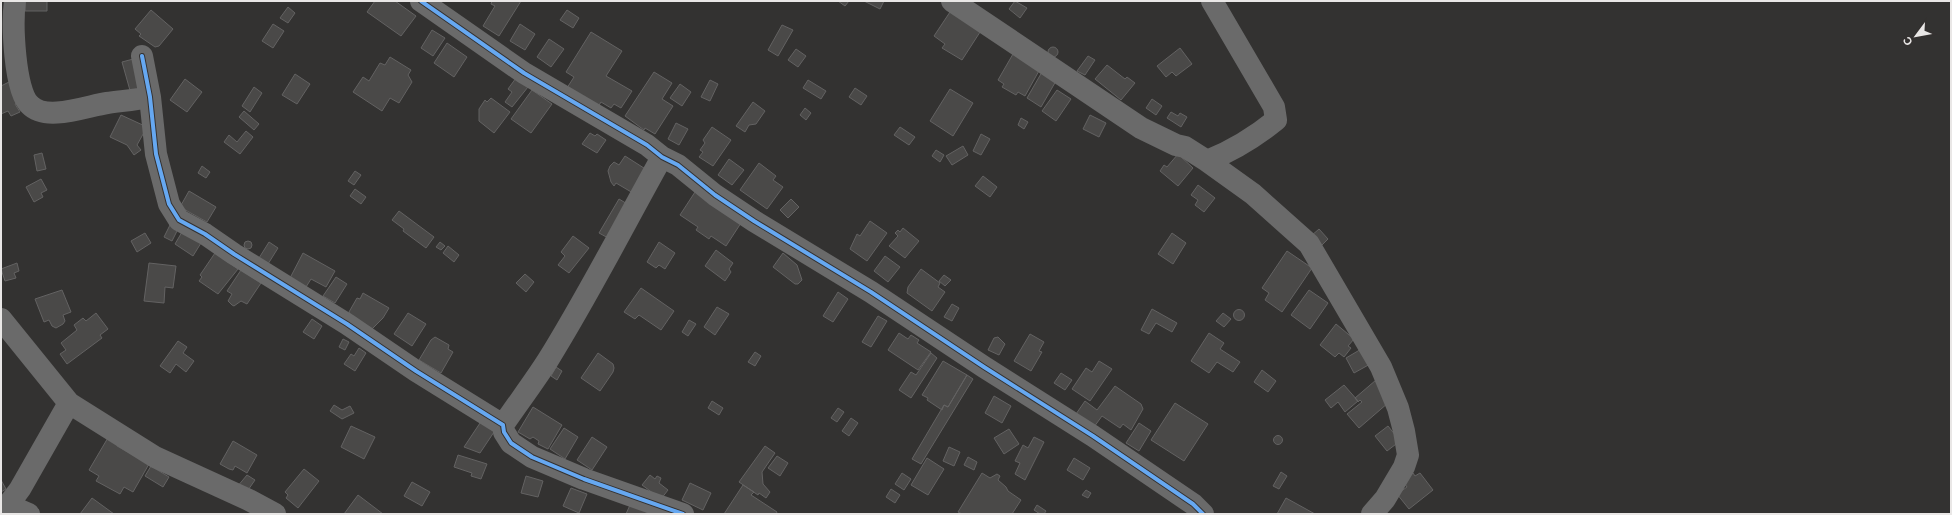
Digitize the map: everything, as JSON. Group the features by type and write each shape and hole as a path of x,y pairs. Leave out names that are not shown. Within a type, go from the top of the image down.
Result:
{"street":[{"path":"15,1 17,70 20,91 30,106 40,111 70,112 106,103 150,97"},
{"path":"421,1 524,73 647,145 662,157 678,165 716,195 754,221 871,292 984,367 1093,436 1193,504 1203,514"},
{"path":"952,1 1141,128 1176,145 1185,147 1207,161 1253,194 1309,244 1381,367 1398,408 1408,455 1404,467 1385,499 1372,514"},
{"path":"1207,161 1221,156 1259,134 1276,120 1274,107 1212,1"},
{"path":"142,56 150,97 156,154 169,204 179,220 205,234 234,254 347,324 416,371 503,437 532,457 584,479 682,514"},
{"path":"503,437 594,282 606,257 662,157"},
{"path":"1,319 69,403 155,457 249,500 275,514"},
{"path":"29,514 4,506 32,468 69,403"}],"building":[{"path":"25,1 47,1 47,11 25,11"},
{"path":"375,1 395,1 416,16 401,36 367,12"},
{"path":"492,1 521,1 499,36 483,26 495,6 491,4"},
{"path":"838,1 849,1 845,6"},
{"path":"864,1 884,1 880,9"},
{"path":"1015,1 1027,8 1020,18 1009,9"},
{"path":"288,7 295,13 288,23 280,18"},
{"path":"952,9 982,29 962,60 942,48 945,44 934,36"},
{"path":"151,10 173,29 159,46 155,47 139,36 141,34 135,29"},
{"path":"567,10 579,18 573,28 560,20"},
{"path":"273,24 284,31 273,48 262,41"},
{"path":"520,24 535,34 525,50 510,41"},
{"path":"782,25 793,30 778,56 768,50"},
{"path":"432,30 445,38 433,56 421,48"},
{"path":"591,32 622,51 606,76 632,91 621,108 614,104 611,108 601,102 596,110 565,91 574,77 566,72"},
{"path":"549,39 564,49 551,67 537,57"},
{"path":"447,43 467,57 454,77 434,63"},
{"path":"1051,47 1055,47 1058,52 1055,57 1051,57 1048,54 1048,50"},
{"path":"1180,48 1192,64 1176,76 1172,72 1166,77 1157,66"},
{"path":"796,49 806,56 798,67 788,60"},
{"path":"1013,54 1040,69 1025,96 1018,92 1016,95 1002,87 1004,84 998,80"},
{"path":"1088,56 1095,60 1085,75 1077,71"},
{"path":"390,57 411,70 408,75 412,82 399,103 390,98 382,111 353,92 363,77 369,81 380,63 385,65"},
{"path":"137,58 146,88 131,94 122,62"},
{"path":"1107,65 1125,79 1127,77 1135,83 1121,100 1095,79"},
{"path":"654,72 672,83 662,99 673,106 655,134 645,128 644,130 625,116"},
{"path":"1042,72 1056,81 1041,107 1027,98"},
{"path":"295,74 310,84 297,104 282,95"},
{"path":"516,78 528,87 512,107 505,102 512,92 508,89"},
{"path":"185,79 202,92 187,112 170,100"},
{"path":"710,80 718,84 710,101 701,97"},
{"path":"808,80 826,91 821,99 803,88"},
{"path":"9,82 19,101 15,104 20,112 11,116 8,111 1,114 1,86"},
{"path":"680,84 691,92 682,106 670,98"},
{"path":"254,87 262,93 250,112 242,106"},
{"path":"855,88 867,96 861,105 849,97"},
{"path":"950,89 973,103 953,136 930,121"},
{"path":"532,90 552,104 531,133 511,119"},
{"path":"1057,90 1071,99 1056,121 1042,111"},
{"path":"491,98 510,112 494,133 479,121 479,109 485,100 487,102"},
{"path":"1152,99 1162,106 1156,115 1146,108"},
{"path":"753,102 765,111 756,124 749,125 745,132 736,126"},
{"path":"805,108 811,113 806,120 800,115"},
{"path":"244,111 259,124 254,130 239,117"},
{"path":"1171,112 1178,116 1180,113 1187,117 1181,127 1167,118"},
{"path":"121,115 147,127 137,145 141,150 134,155 127,145 110,137"},
{"path":"1090,115 1106,123 1099,137 1083,129"},
{"path":"1021,118 1028,122 1024,129 1018,125"},
{"path":"676,123 688,129 679,145 668,139"},
{"path":"712,127 731,140 713,166 699,157 703,152 700,150 705,143 703,140"},
{"path":"900,127 915,137 909,145 894,135"},
{"path":"246,131 253,137 240,154 224,142 229,135 237,142"},
{"path":"590,133 595,136 597,134 606,140 597,153 582,144"},
{"path":"981,134 990,139 981,155 973,151"},
{"path":"963,146 968,155 952,165 946,156"},
{"path":"936,150 944,155 940,162 932,156"},
{"path":"42,153 46,169 37,171 34,155"},
{"path":"1178,154 1193,168 1178,186 1160,171 1164,165 1167,167"},
{"path":"625,156 647,170 633,193 616,183 614,186 611,182 608,171 614,162 619,165"},
{"path":"729,159 744,170 732,185 718,175"},
{"path":"759,163 776,176 773,180 783,187 767,209 740,190"},
{"path":"202,166 210,172 206,178 198,173"},
{"path":"355,171 361,175 354,185 348,181"},
{"path":"983,176 997,187 990,197 975,186"},
{"path":"41,179 47,190 41,193 43,197 34,202 26,187"},
{"path":"1198,185 1215,198 1204,212 1195,205 1198,200 1191,195"},
{"path":"355,189 366,197 361,204 350,196"},
{"path":"189,191 216,207 207,222 180,207"},
{"path":"695,192 741,223 726,246 711,236 709,239 696,230 698,227 680,215"},
{"path":"619,199 629,205 610,239 599,233"},
{"path":"791,199 799,207 788,218 780,210"},
{"path":"399,211 434,237 426,248 403,231 404,229 392,220"},
{"path":"870,221 887,233 867,261 850,249 857,234 860,236"},
{"path":"170,225 178,229 172,241 164,237"},
{"path":"903,228 919,241 905,258 889,246 898,236 895,233 898,230 900,232"},
{"path":"1319,229 1328,239 1321,246 1311,236"},
{"path":"182,232 201,243 193,256 175,244"},
{"path":"145,233 151,243 137,252 131,241"},
{"path":"1172,233 1186,243 1173,264 1158,254"},
{"path":"573,236 589,248 569,273 558,265 565,256 561,252"},
{"path":"246,241 250,241 252,245 250,249 246,249 244,247 244,243"},
{"path":"269,242 278,248 268,264 259,258"},
{"path":"440,242 445,246 441,250 436,247"},
{"path":"659,242 675,253 665,269 659,265 656,268 647,262"},
{"path":"448,246 459,255 454,262 443,253"},
{"path":"716,250 733,263 729,269 731,272 725,281 705,266"},
{"path":"1287,251 1312,268 1282,312 1265,300 1269,293 1262,288"},
{"path":"215,253 238,269 218,294 199,281 202,277 200,275"},
{"path":"303,253 335,271 326,287 311,279 306,287 290,278"},
{"path":"783,253 797,265 802,280 798,284 795,284 773,267"},
{"path":"885,256 900,267 888,282 874,271"},
{"path":"17,263 19,271 14,273 16,278 5,281 1,269"},
{"path":"149,263 176,266 173,288 165,287 164,303 144,301"},
{"path":"921,269 940,283 938,287 945,292 932,311 907,293 908,287"},
{"path":"241,270 261,283 247,304 241,301 234,306 228,301 232,294 227,291"},
{"path":"525,274 534,282 526,292 516,283"},
{"path":"944,275 951,280 945,286 939,281"},
{"path":"336,277 347,284 335,303 323,296"},
{"path":"641,288 674,311 661,330 639,315 635,319 624,312"},
{"path":"62,290 71,312 63,315 65,321 56,328 52,326 49,320 44,322 35,299"},
{"path":"1309,290 1328,303 1310,329 1291,315"},
{"path":"838,292 848,299 833,322 823,316"},
{"path":"363,293 389,308 383,318 370,331 351,316 349,312 357,298 360,299"},
{"path":"952,304 959,308 952,321 944,317"},
{"path":"717,307 729,314 715,335 704,327"},
{"path":"1152,309 1177,323 1172,332 1156,323 1149,334 1141,330"},
{"path":"1237,310 1241,310 1243,311 1243,319 1237,320 1234,317 1234,313"},
{"path":"96,313 108,329 100,335 102,338 67,364 60,354 66,350 61,343 77,330 74,325 83,318 86,321"},
{"path":"408,313 426,324 412,346 394,334"},
{"path":"1223,313 1231,319 1224,327 1216,321"},
{"path":"878,316 887,321 871,347 862,342"},
{"path":"312,319 322,326 314,339 303,332"},
{"path":"689,320 696,324 688,336 682,332"},
{"path":"1336,324 1354,339 1348,346 1351,348 1344,357 1339,353 1335,357 1320,345"},
{"path":"899,333 908,339 911,335 919,340 917,343 931,352 918,370 888,350"},
{"path":"1209,333 1224,343 1220,349 1240,362 1233,372 1217,362 1209,373 1191,361"},
{"path":"1030,334 1044,342 1039,351 1042,352 1031,371 1014,361"},
{"path":"435,337 449,345 448,349 453,352 441,373 419,360 431,340"},
{"path":"998,337 1005,344 999,355 988,350 994,338"},
{"path":"343,339 349,342 345,350 339,347"},
{"path":"178,341 187,347 183,353 194,361 186,372 176,364 170,373 160,366"},
{"path":"359,348 366,353 355,371 344,364 351,354 354,356"},
{"path":"1363,348 1372,363 1354,373 1346,358"},
{"path":"755,352 761,356 755,366 748,362"},
{"path":"598,353 613,364 614,368 613,372 600,391 581,378"},
{"path":"931,353 937,358 911,398 899,390 911,372 916,375"},
{"path":"943,361 967,375 948,407 944,405 942,410 922,395"},
{"path":"1099,361 1112,369 1090,401 1072,389 1086,368 1092,372"},
{"path":"556,367 562,371 557,380 551,376"},
{"path":"1262,370 1276,381 1268,392 1254,382"},
{"path":"1061,373 1072,380 1065,390 1054,383"},
{"path":"967,375 973,379 921,464 912,459 944,405 948,407"},
{"path":"1376,380 1388,403 1359,428 1347,414 1362,402 1360,400 1358,402 1355,398"},
{"path":"1344,385 1358,401 1345,412 1338,402 1331,408 1325,400"},
{"path":"1115,386 1141,404 1143,409 1131,430 1123,424 1120,428 1102,416 1094,427 1076,414 1085,401 1097,410"},
{"path":"994,396 1011,406 1002,423 985,413"},
{"path":"712,401 723,408 719,415 708,408"},
{"path":"1175,403 1208,424 1184,461 1151,440"},
{"path":"334,405 342,410 350,406 354,413 342,419 330,411"},
{"path":"533,407 562,425 548,449 538,444 539,441 533,437 530,439 518,432"},
{"path":"838,408 844,412 837,422 831,418"},
{"path":"851,418 858,423 849,436 842,431"},
{"path":"482,420 496,429 480,453 464,447"},
{"path":"1139,423 1151,431 1139,451 1126,443"},
{"path":"351,426 375,437 364,459 341,447"},
{"path":"1388,426 1400,441 1387,451 1375,436"},
{"path":"564,428 578,437 565,459 550,449"},
{"path":"1009,429 1019,444 1004,454 994,438"},
{"path":"1278,435 1283,440 1278,445 1273,440"},
{"path":"109,436 119,441 117,446 149,464 133,492 124,487 120,494 96,481 99,476 89,470"},
{"path":"592,437 607,447 592,470 577,460"},
{"path":"1034,437 1044,442 1025,480 1015,474 1020,463 1015,461 1023,445 1028,448"},
{"path":"233,441 257,455 247,473 235,466 233,470 220,464"},
{"path":"765,446 775,453 762,472 763,484 770,492 766,498 759,493 758,495 739,482"},
{"path":"949,447 960,452 954,466 943,461"},
{"path":"458,455 487,464 481,479 471,476 472,473 454,467"},
{"path":"777,456 788,463 780,476 768,468"},
{"path":"968,457 977,462 974,470 964,465"},
{"path":"927,458 944,469 928,495 911,485"},
{"path":"1074,458 1090,468 1083,480 1067,470"},
{"path":"151,466 169,477 163,487 145,476"},
{"path":"304,469 319,481 298,508 286,498 288,495 285,492"},
{"path":"1281,472 1287,476 1279,489 1273,486"},
{"path":"902,473 911,479 904,490 895,484"},
{"path":"982,473 990,478 997,474 1000,476 998,480 1006,487 1008,491 1021,500 1012,514 962,514 958,512"},
{"path":"1413,473 1415,476 1420,473 1433,490 1409,509 1397,494 1407,487 1403,481"},
{"path":"247,475 255,480 246,493 237,487"},
{"path":"650,475 655,479 657,476 661,478 659,483 668,490 661,499 642,485"},
{"path":"526,476 543,481 538,497 521,493"},
{"path":"1,480 6,489 1,492"},
{"path":"412,482 430,492 422,506 404,496"},
{"path":"690,483 711,493 703,510 682,500"},
{"path":"743,485 754,492 751,495 777,512 776,514 724,514"},
{"path":"571,488 587,494 579,513 563,506"},
{"path":"891,489 900,495 895,503 886,497"},
{"path":"1086,490 1091,493 1088,498 1082,495"},
{"path":"358,495 383,514 344,514"},
{"path":"92,498 114,514 80,514"},
{"path":"1286,498 1315,514 1277,514"},
{"path":"630,505 650,513 650,514 626,514"},
{"path":"1037,505 1046,511 1044,514 1040,514 1034,510"}],"cycle path":[{"path":"421,1 524,73 647,145 662,157 678,165 715,195 754,221 871,292 984,367 1093,436 1193,504 1203,514"},
{"path":"142,56 150,97 156,154 169,204 179,220 205,234 234,254 347,324 416,371 503,425 504,432 511,443 532,457 584,479 683,514"}]}
